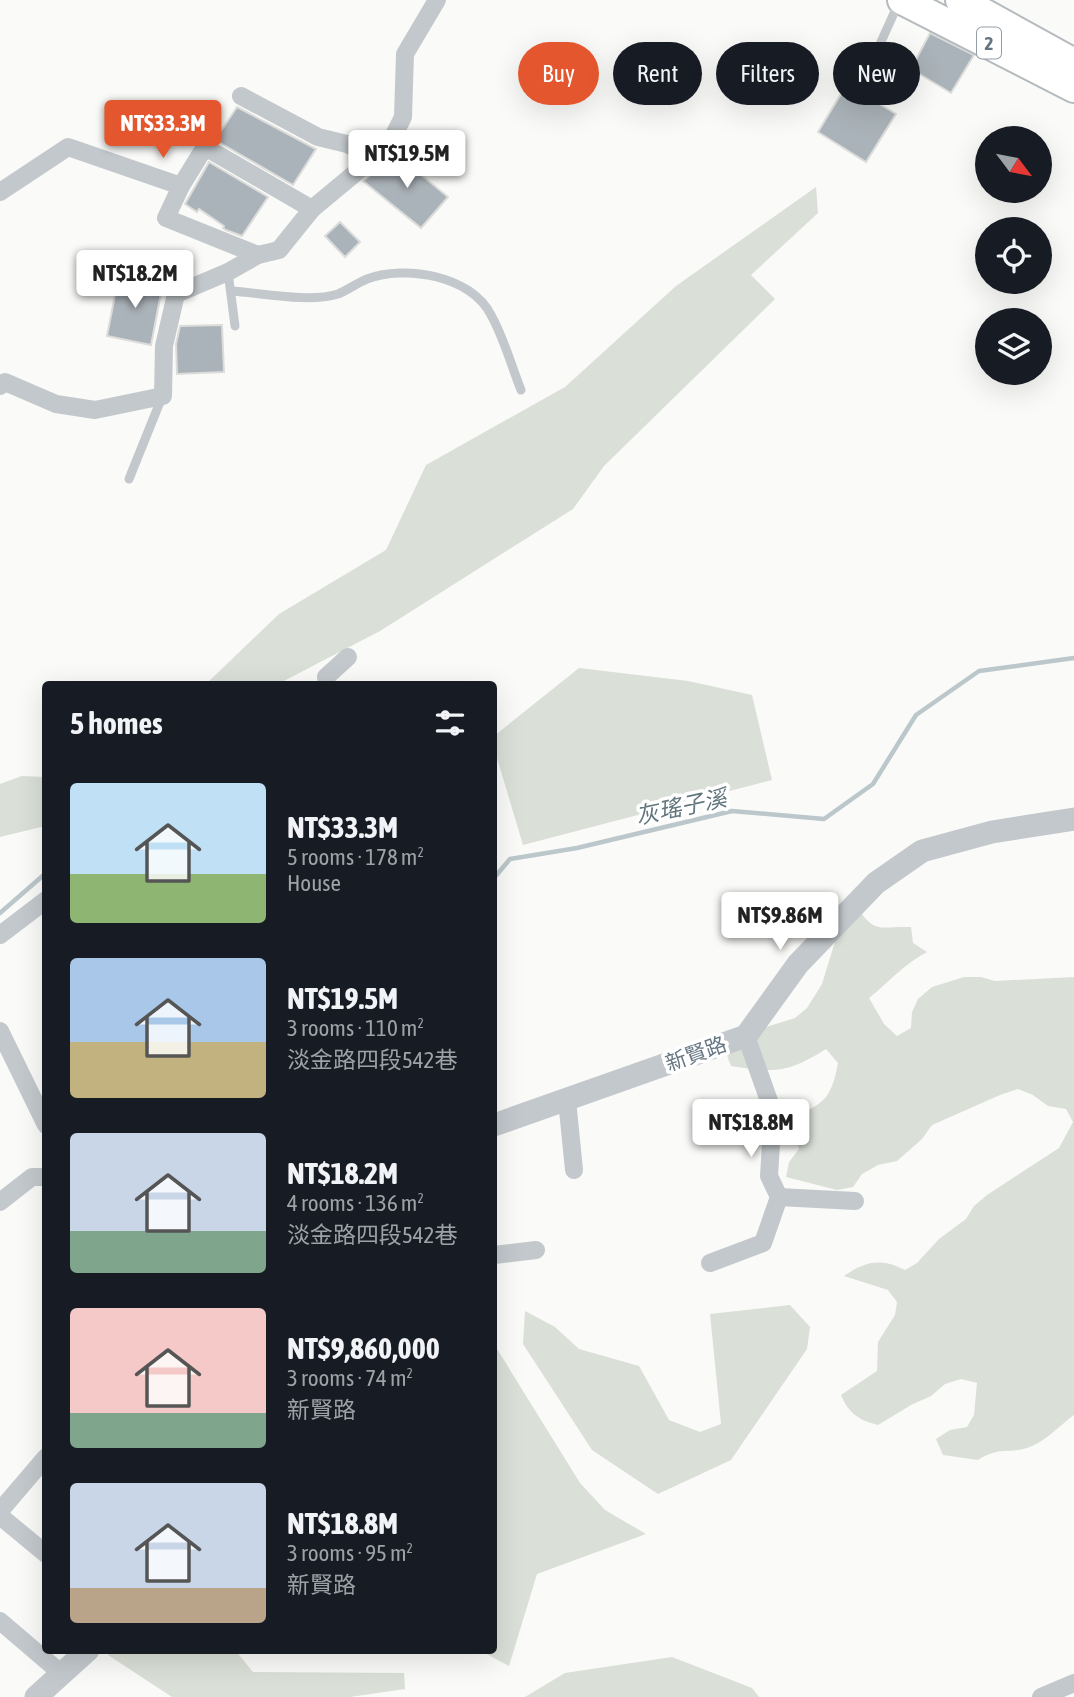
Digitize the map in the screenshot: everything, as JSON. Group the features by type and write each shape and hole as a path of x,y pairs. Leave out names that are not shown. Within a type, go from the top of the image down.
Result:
{"main road":[{"name":"2","path":"901,0 1074,88"},
{"name":"2","path":"960,0 1074,63"}],"street":[{"path":"0,386 5,382 56,404 95,410 163,396 164,346 176,294 228,272 258,255 279,250 312,209 389,145 403,117 405,54 437,0"},
{"path":"241,96 318,137 347,144 376,157"},
{"path":"0,192 68,147 181,186"},
{"path":"258,255 166,218 181,186 205,147 312,209"},
{"path":"327,681 326,677 348,657"},
{"name":"新賢路","path":"497,1124 746,1036 798,964 876,883 922,852 992,832 1074,819"},
{"path":"0,935 42,903"},
{"path":"0,1031 42,1117"},
{"path":"710,1263 763,1243 779,1197 769,1176 773,1111 746,1036"},
{"path":"567,1100 574,1170"},
{"path":"0,1202 32,1177 42,1177"},
{"path":"779,1197 855,1201"},
{"path":"497,1255 536,1250"},
{"path":"0,1511 42,1462"},
{"path":"0,1516 42,1551"},
{"path":"0,1621 62,1674"},
{"path":"36,1697 84,1654"},
{"path":"1041,1697 1074,1683"}],"lane":[{"path":"881,42 901,0"},
{"path":"228,272 235,326"},
{"path":"231,290 307,297 337,294 368,279 415,273 442,278 468,289 491,312 521,390"},
{"path":"129,479 163,396"}],"shaded area":[{"path":"816,187 818,213 751,275 775,299 604,466 573,509 380,631 284,681 209,681 279,614 386,550 426,465 565,387 676,286"},
{"path":"579,668 688,681 752,695 772,780 523,845 497,758 497,734"},
{"path":"22,776 42,777 42,827 0,837 0,784"},
{"path":"857,906 868,921 879,927 911,927 913,943 927,952 869,998 884,1024 897,1036 911,1028 912,1012 918,999 932,987 964,977 981,977 995,981 1074,977 1074,1415 1046,1438 1027,1448 998,1452 978,1460 943,1455 936,1439 950,1430 967,1427 974,1415 977,1383 961,1379 945,1384 931,1396 878,1425 851,1412 841,1395 877,1371 878,1342 895,1315 897,1302 888,1290 844,1276 867,1264 888,1264 905,1270 917,1263 939,1239 966,1219 974,1206 987,1195 1059,1148 1073,1122 1066,1109 1048,1106 1033,1095 1018,1089 1000,1095 932,1125 922,1139 897,1161 878,1165 862,1174 853,1187 837,1190 786,1177 789,1162 799,1149 791,1119 824,1099 832,1086 838,1063 826,1049 791,1067 770,1070 746,1068 731,1066 725,1050 766,1027 795,1018 807,1008 822,984 838,932"},
{"path":"790,1305 810,1327 807,1349 731,1460 658,1494 592,1450 523,1344 525,1311 555,1327 579,1349 639,1366 669,1420 700,1432 721,1424 710,1314"},
{"path":"497,1349 580,1483 605,1510 646,1534 537,1574 509,1666 486,1654 497,1654"},
{"path":"238,1654 253,1672 404,1673 405,1689 350,1697 172,1697 108,1655"},
{"path":"672,1657 752,1688 759,1697 525,1697 565,1673"}],"building":[{"path":"930,33 974,55 951,93 920,74 920,52"},
{"path":"834,105 881,105 896,114 866,162 818,132"},
{"path":"237,107 316,149 293,185 215,140"},
{"path":"396,154 448,197 421,228 363,181"},
{"path":"209,162 268,197 242,236 226,230 199,209 197,212 185,204"},
{"path":"340,222 360,242 345,257 325,236"},
{"path":"119,274 163,283 151,345 107,336"},
{"path":"222,325 224,372 177,374 176,344 180,326"}],"waterway":[{"name":"灰瑤子溪","path":"497,874 510,859 577,848 732,811 824,819 873,784 916,715 979,671 1074,658"},
{"name":"灰瑤子溪","path":"0,913 42,876"}]}
